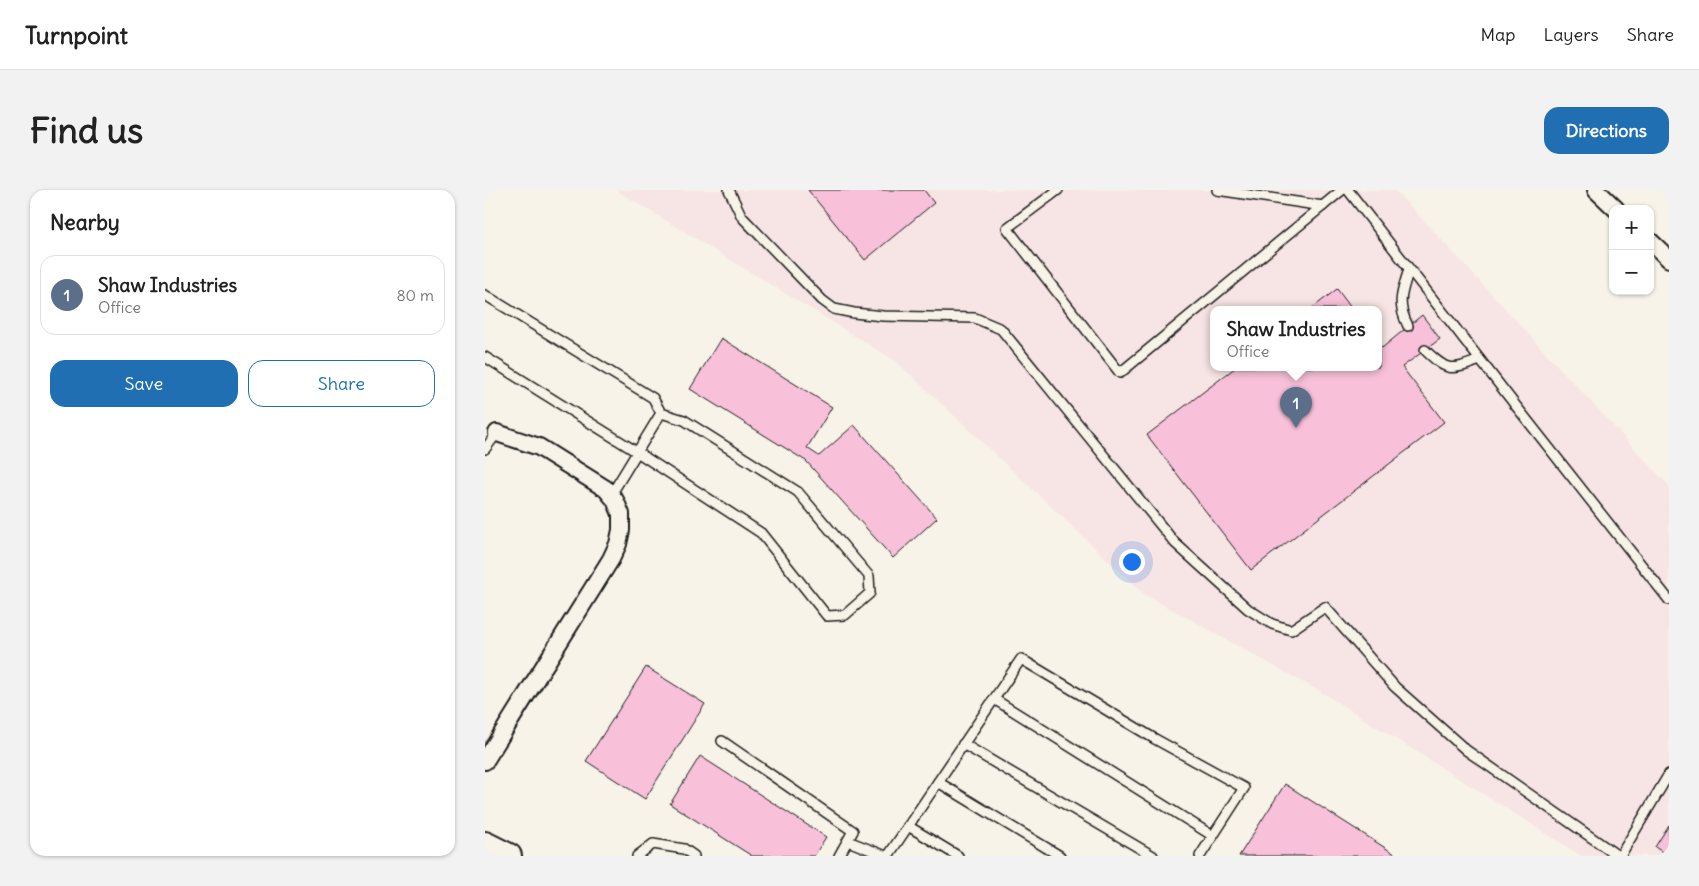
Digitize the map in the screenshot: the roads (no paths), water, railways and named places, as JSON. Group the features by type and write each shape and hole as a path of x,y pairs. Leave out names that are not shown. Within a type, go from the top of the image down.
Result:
{"main road":[{"path":"485,844 509,856"}],"street":[{"path":"1596,190 1612,205"},
{"path":"1654,245 1669,259"},
{"path":"485,761 611,559 618,544 621,530 621,514 615,500 606,489 539,447 497,433"}],"lane":[{"path":"729,190 743,217 821,300 834,309 883,316 975,318 1001,329 1175,543 1248,609 1272,624 1291,630 1325,607 1395,687 1466,750 1619,856 1669,774"},
{"path":"1058,190 1007,228 1121,373 1342,190"},
{"path":"1217,190 1251,192 1323,206"},
{"path":"1347,190 1669,600"},
{"path":"1408,326 1402,313 1400,300 1409,269"},
{"path":"485,295 653,398 661,413 684,420 798,492 869,576 870,593 845,615 827,616 761,533 637,452 485,357"},
{"path":"1425,350 1441,365 1453,368 1480,360"},
{"path":"611,495 661,413"},
{"path":"485,449 497,433"},
{"path":"848,841 887,856 1021,659 1155,739 1244,788 1200,856"},
{"path":"994,699 1213,836"},
{"path":"722,741 853,831 839,856"},
{"path":"963,744 1153,856"},
{"path":"938,782 1060,856"},
{"path":"908,826 958,856"},
{"path":"637,856 653,844 684,849 695,856"}],"place":[{"name":"Shaw Industries","path":"1296,428"}]}
